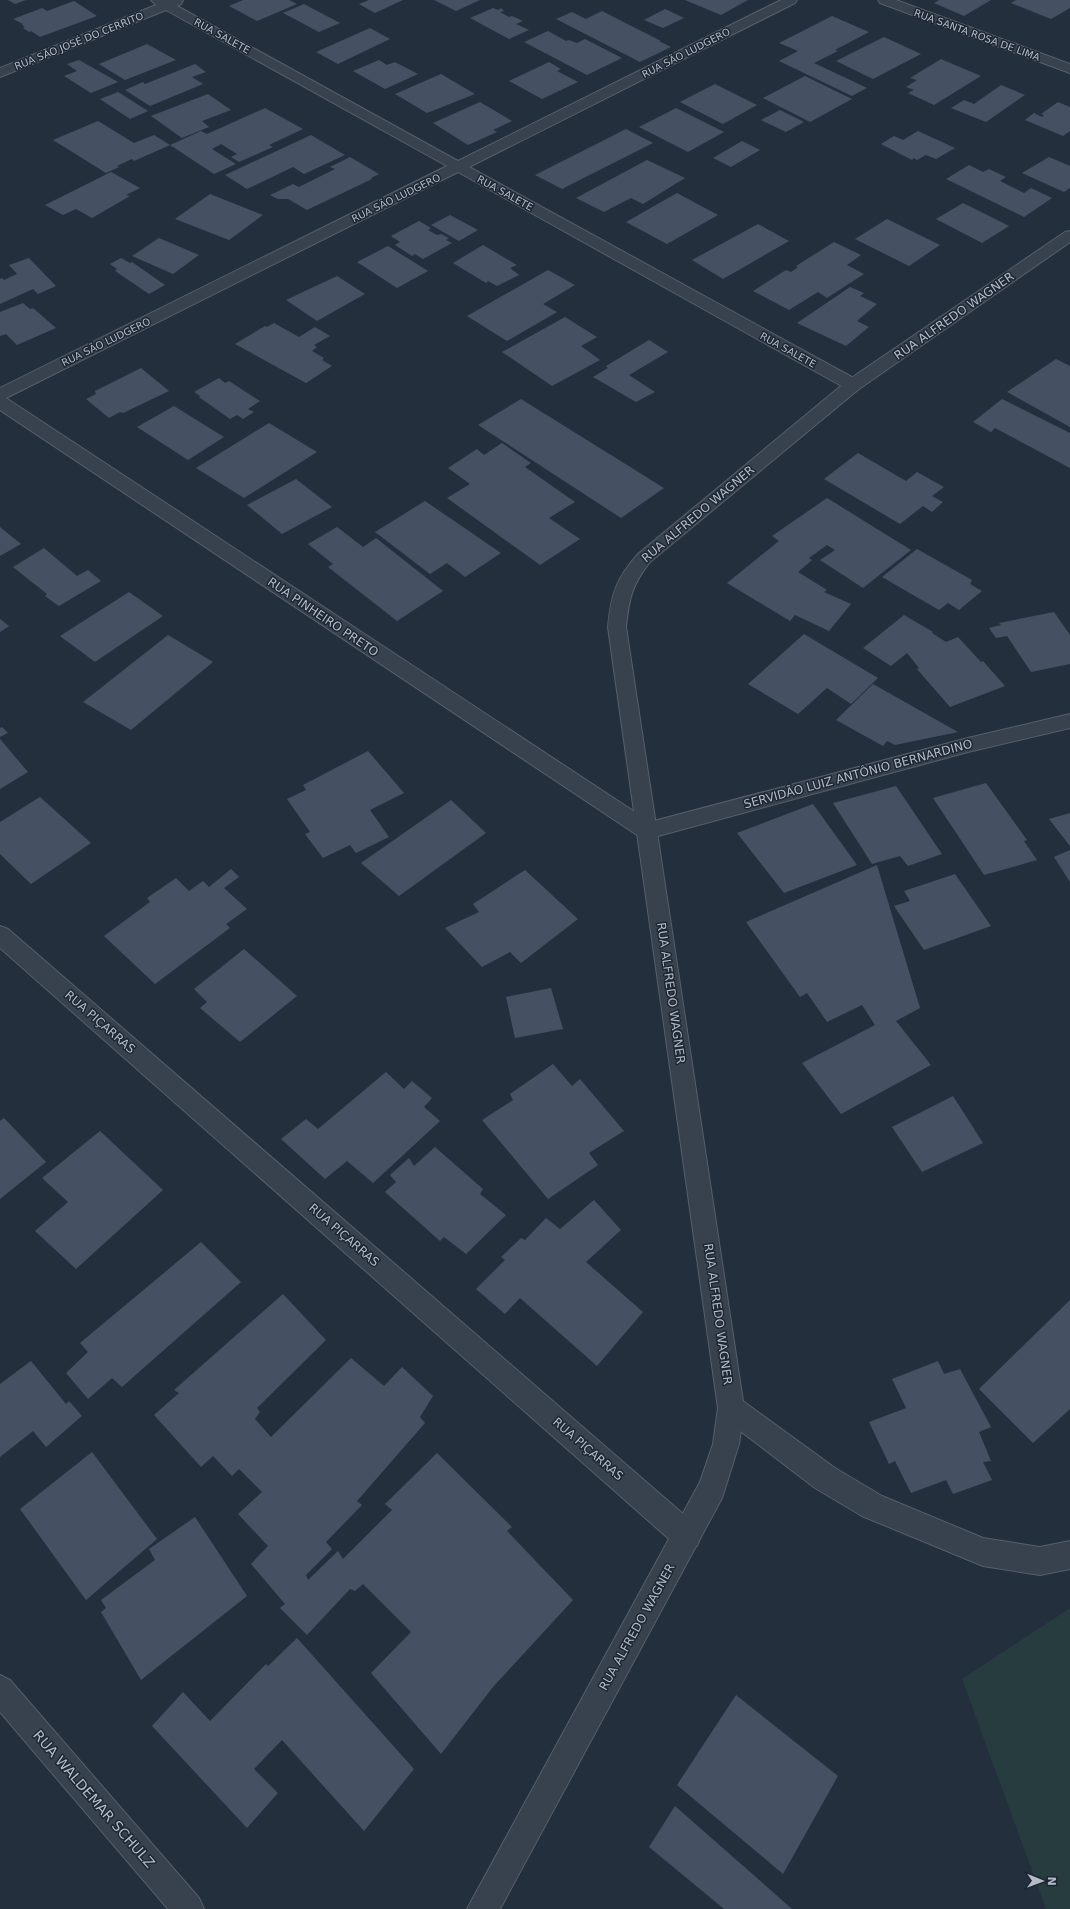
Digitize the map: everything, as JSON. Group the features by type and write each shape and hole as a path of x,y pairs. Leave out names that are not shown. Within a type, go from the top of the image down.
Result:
{"street":[{"name":"RUA SÃO LUDGERO","path":"0,395 791,0"},
{"name":"RUA SANTA ROSA DE LIMA","path":"884,0 1070,69"},
{"name":"RUA SALETE","path":"168,2 458,167 853,385"},
{"name":"RUA SÃO JOSÉ DO CERRITO","path":"0,72 168,2"},
{"name":"RUA ALFREDO WAGNER","path":"483,1909 712,1488 726,1444 732,1408 617,627 620,600 630,575 644,558 853,385 1070,235"},
{"name":"RUA PINHEIRO PRETO","path":"0,402 647,831"},
{"name":"SERVIDÃO LUIZ ANTÔNIO BERNARDINO","path":"647,831 960,747 1070,721"},
{"name":"RUA PIÇARRAS","path":"0,935 687,1536"},
{"path":"732,1408 825,1478 872,1506 983,1552 1040,1561 1070,1555"},
{"name":"RUA WALDEMAR SCHULZ","path":"0,1690 188,1909"}],"green space":[{"path":"1070,1608 1070,1909 1046,1909 962,1679"}],"building":[{"path":"8,0 26,0 15,4"},
{"path":"243,0 289,0 297,4 257,21 229,6"},
{"path":"369,0 403,0 375,13 359,4"},
{"path":"434,0 480,0 456,11"},
{"path":"685,0 748,0 721,15"},
{"path":"939,0 991,0 964,16 934,3"},
{"path":"1016,0 1070,0 1070,8 1051,19 1011,3"},
{"path":"74,1 97,16 40,37 23,28 25,27 22,25 23,24 13,19 42,8 47,11"},
{"path":"304,4 340,23 319,32 283,13"},
{"path":"493,8 498,10 501,8 504,11 500,12 509,17 512,16 523,21 516,24 529,30 509,39 470,18"},
{"path":"665,9 684,18 663,28 644,20"},
{"path":"602,11 671,47 640,62 556,19 572,12 586,19"},
{"path":"832,16 869,32 835,50 838,51 814,63 867,88 852,96 779,61 798,51 779,43"},
{"path":"370,28 390,39 338,64 316,52"},
{"path":"548,31 566,41 569,40 577,43 585,39 622,58 587,75 524,42"},
{"path":"884,37 921,54 873,79 836,61"},
{"path":"147,44 176,60 125,80 99,64"},
{"path":"941,59 981,76 934,105 908,93 914,90 906,87 917,80 910,78"},
{"path":"79,60 118,82 91,93 64,76 77,71 67,64"},
{"path":"379,60 387,65 395,62 418,74 385,89 353,71"},
{"path":"549,62 561,69 557,71 578,82 542,99 509,81"},
{"path":"195,64 206,72 192,77 203,84 150,106 125,90 143,82 145,84"},
{"path":"441,74 475,94 427,113 395,94"},
{"path":"805,76 852,99 810,122 763,98"},
{"path":"715,84 757,105 723,124 680,102"},
{"path":"1001,85 1025,95 986,122 951,108 964,100 974,104"},
{"path":"118,92 148,111 130,119 100,99"},
{"path":"208,94 231,110 202,121 209,127 182,138 151,116"},
{"path":"480,102 512,121 493,130 497,132 468,145 433,123"},
{"path":"1058,102 1070,107 1070,131 1063,136 1025,120 1034,113 1042,117 1044,115 1041,114"},
{"path":"265,108 303,129 269,145 273,147 239,162 231,157 237,154 221,144 212,149 236,164 214,174 170,145 201,131 207,134"},
{"path":"676,108 724,132 688,152 639,127"},
{"path":"780,110 804,122 786,132 761,120"},
{"path":"98,121 134,143 154,135 170,145 134,161 132,159 106,173 53,140"},
{"path":"626,129 653,143 562,189 535,175"},
{"path":"918,131 955,148 936,159 926,155 917,160 914,158 912,160 881,144 894,136 903,140"},
{"path":"311,135 345,155 304,174 293,167 247,189 225,175"},
{"path":"742,141 760,150 731,167 713,158"},
{"path":"350,157 379,174 371,178 372,179 307,210 288,199 278,199 270,195 293,184 299,187 335,169 330,167"},
{"path":"1049,157 1070,166 1070,188 1064,192 1022,173"},
{"path":"647,160 685,178 643,204 631,198 604,212 576,198"},
{"path":"969,165 983,172 989,169 1006,177 1000,181 1024,193 1031,188 1052,198 1024,217 946,179"},
{"path":"111,172 140,188 126,195 130,196 92,218 76,209 63,215 45,205"},
{"path":"677,193 718,215 667,244 626,222"},
{"path":"210,194 263,215 229,240 175,219"},
{"path":"963,203 1009,226 982,243 936,219"},
{"path":"450,215 478,230 459,241 431,225"},
{"path":"887,219 940,245 909,266 855,239"},
{"path":"419,221 431,228 428,230 437,235 441,234 449,238 446,240 452,243 423,259 415,254 412,256 395,245 400,242 391,236"},
{"path":"758,224 789,241 723,279 692,260"},
{"path":"159,238 199,255 173,274 132,256"},
{"path":"834,242 861,255 847,265 864,274 827,298 818,292 789,310 753,291 786,270 791,272 798,267 796,266"},
{"path":"483,245 517,265 510,268 519,275 497,286 488,281 486,283 453,263"},
{"path":"388,246 428,271 397,288 357,262"},
{"path":"29,258 56,286 38,294 33,289 0,304 0,279 2,278 4,280 17,274 9,265"},
{"path":"121,258 130,263 132,262 165,285 149,294 115,271 117,269 110,264"},
{"path":"548,270 575,285 543,304 557,312 507,341 467,316"},
{"path":"337,276 365,294 317,321 286,300"},
{"path":"850,287 864,293 860,296 877,304 857,321 869,327 846,346 797,323"},
{"path":"23,303 30,309 33,308 56,328 17,345 6,334 0,336 0,312"},
{"path":"565,317 597,337 581,346 600,360 552,386 502,352"},
{"path":"274,323 299,337 315,327 330,336 314,345 317,347 312,351 324,358 322,360 332,366 306,383 235,344 265,326 267,327"},
{"path":"649,340 668,352 629,375 655,392 636,402 593,377 608,368 606,366"},
{"path":"1056,359 1070,366 1070,427 1007,392"},
{"path":"141,368 169,391 109,418 86,399 96,394 95,391"},
{"path":"219,378 225,383 229,381 260,401 248,409 254,412 243,419 237,415 230,419 194,392"},
{"path":"521,399 664,488 621,518 478,425"},
{"path":"1002,399 1070,433 1070,468 995,428 991,432 973,422"},
{"path":"174,406 224,437 188,460 137,427"},
{"path":"269,423 317,452 244,498 196,468"},
{"path":"502,443 531,463 525,467 575,502 549,518 580,539 540,565 447,498 470,484 448,468 477,449 484,455"},
{"path":"858,453 906,481 917,472 944,487 932,496 943,502 932,512 923,506 900,524 824,479"},
{"path":"296,479 332,507 282,534 247,505"},
{"path":"827,498 911,550 863,588 820,560 835,550 827,545 809,558 812,560 798,572 827,590 824,592 851,604 829,631 795,615 790,621 727,583 779,541 772,536"},
{"path":"425,501 501,553 465,577 447,563 430,574 375,532"},
{"path":"0,527 21,544 0,556"},
{"path":"337,527 363,547 376,538 443,591 397,621 328,567 333,564 308,544"},
{"path":"44,548 77,576 88,570 101,581 59,606 45,596 47,594 13,567"},
{"path":"917,549 972,580 970,584 982,591 959,610 948,603 939,610 882,577"},
{"path":"129,592 163,616 95,662 60,636"},
{"path":"1054,612 1070,635 1070,664 1031,672 1007,636 996,638 989,628 1001,625 999,623"},
{"path":"904,615 933,632 932,633 946,642 958,637 981,662 983,661 1005,686 950,707 917,669 919,668 907,653 891,666 863,648"},
{"path":"0,619 9,626 0,632"},
{"path":"804,634 878,678 851,704 827,688 798,714 748,684"},
{"path":"168,635 213,662 131,730 83,702"},
{"path":"873,684 958,732 895,745 887,741 883,746 836,720"},
{"path":"2,727 8,733 0,737 0,728"},
{"path":"0,739 28,772 0,789"},
{"path":"368,751 404,793 370,810 389,837 356,853 350,845 323,858 305,834 310,832 287,799 306,790 303,785"},
{"path":"986,783 1027,840 1024,841 1037,860 984,875 933,798"},
{"path":"896,786 942,854 908,866 900,856 872,864 833,803"},
{"path":"40,797 91,843 31,884 0,854 0,822"},
{"path":"451,800 486,833 399,896 361,863"},
{"path":"813,804 857,865 784,893 737,833"},
{"path":"1070,813 1070,846 1049,819"},
{"path":"1070,850 1070,882 1054,857"},
{"path":"877,865 920,1008 896,1021 931,1065 841,1114 802,1063 875,1025 862,1005 827,1022 807,993 800,997 746,922"},
{"path":"231,869 239,877 224,888 247,909 226,924 230,928 155,984 104,936 150,902 147,898 176,878 189,891 203,881 209,887"},
{"path":"525,870 578,919 521,963 510,952 482,967 445,928 479,912 473,904"},
{"path":"955,874 991,926 924,950 894,906 910,901 904,891"},
{"path":"244,949 297,996 240,1042 200,1008 207,1002 194,989"},
{"path":"551,988 563,1029 515,1038 506,997"},
{"path":"553,1064 572,1086 580,1079 624,1131 589,1153 598,1165 548,1199 482,1120 513,1100 510,1094"},
{"path":"386,1072 404,1089 412,1081 432,1098 424,1107 440,1121 373,1183 347,1161 325,1179 281,1139 306,1119 318,1129"},
{"path":"953,1096 983,1143 922,1172 892,1127"},
{"path":"4,1118 46,1162 0,1199 0,1121"},
{"path":"100,1131 163,1190 76,1269 35,1231 68,1202 42,1178"},
{"path":"435,1147 483,1189 480,1194 506,1215 466,1254 444,1237 440,1241 385,1192 396,1182 390,1175 409,1158 414,1166"},
{"path":"594,1200 621,1230 586,1262 643,1312 597,1366 520,1298 505,1314 476,1289 505,1260 501,1257 521,1238 525,1240 546,1218 560,1229"},
{"path":"201,1242 241,1282 122,1387 112,1378 88,1399 66,1373 88,1352 80,1343"},
{"path":"283,1294 326,1340 257,1408 260,1412 255,1419 271,1437 351,1358 384,1386 402,1367 433,1396 420,1417 425,1423 357,1501 362,1505 326,1542 332,1549 306,1575 308,1580 338,1551 343,1559 392,1510 385,1504 437,1453 512,1527 507,1531 573,1600 493,1687 441,1754 371,1673 411,1632 363,1584 355,1591 350,1589 307,1635 280,1608 285,1604 251,1564 268,1546 238,1514 262,1492 239,1469 232,1476 213,1456 201,1467 154,1415 179,1393 174,1390"},
{"path":"1070,1300 1070,1409 1033,1443 979,1389"},
{"path":"31,1361 66,1404 69,1401 82,1416 46,1447 33,1431 0,1457 0,1384"},
{"path":"938,1361 944,1374 960,1369 991,1427 979,1432 991,1461 983,1462 992,1480 953,1494 946,1480 911,1493 895,1461 889,1464 869,1422 906,1408 892,1379"},
{"path":"92,1452 157,1539 86,1600 20,1509"},
{"path":"195,1517 247,1596 141,1680 101,1612 106,1608 101,1600 155,1560 149,1549"},
{"path":"297,1638 414,1769 364,1831 282,1740 254,1769 278,1793 247,1828 152,1726 183,1692 210,1721 266,1664 268,1666"},
{"path":"736,1695 838,1776 783,1874 677,1785"},
{"path":"675,1806 792,1909 724,1909 649,1847"}]}
